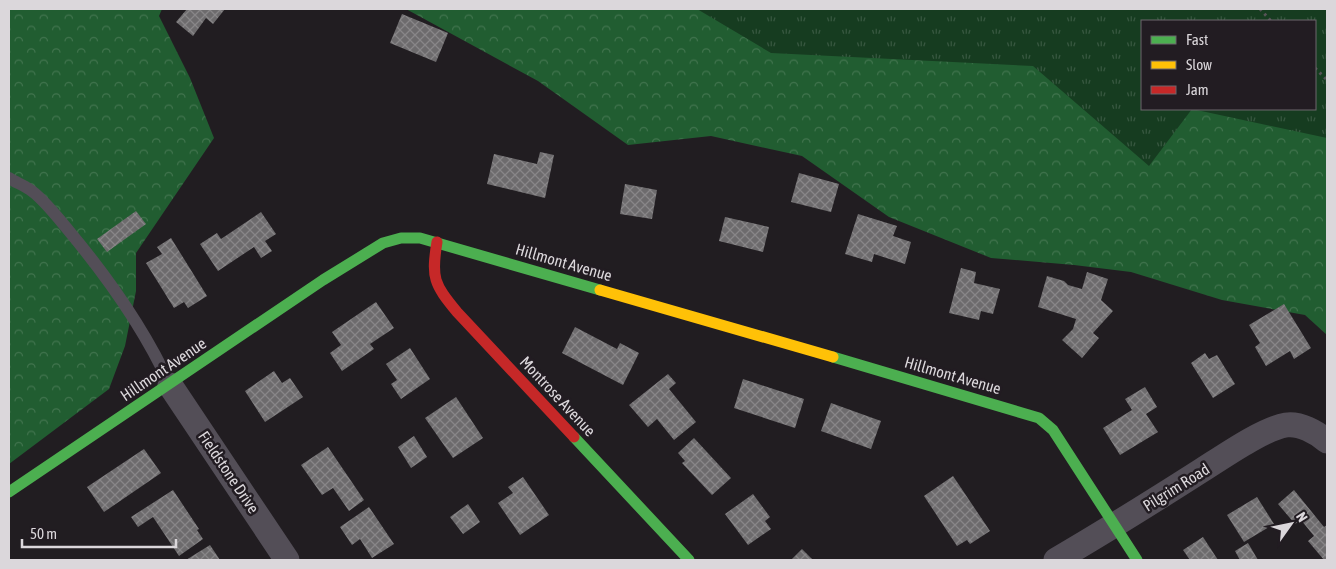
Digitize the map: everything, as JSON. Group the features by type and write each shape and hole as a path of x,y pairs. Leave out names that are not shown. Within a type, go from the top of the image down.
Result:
{"street":[{"name":"Hillmont Avenue","path":"9,492 323,280 383,244 401,238 420,238 1039,418 1053,430 1137,560"},
{"name":"Montrose Avenue","path":"436,242 433,262 434,279 438,290 689,560"},
{"name":"Fieldstone Drive","path":"170,385 287,560"},
{"name":"Pilgrim Road","path":"1056,560 1115,526 1232,451 1270,430 1286,425 1300,426 1320,435 1327,441"}],"lane":[{"path":"9,178 30,190 60,220 95,261 154,351 170,385"}],"path":[{"path":"1260,9 1270,20"},
{"path":"1316,69 1327,80"}],"green space":[{"path":"9,9 162,9 159,16 190,78 214,138 136,253 136,291 125,346 109,389 9,464"},
{"path":"406,9 1327,9 1327,335 1305,315 1222,300 1131,272 991,258 889,217 802,156 711,136 628,145 538,81"},
{"path":"697,9 1327,9 1327,138 1197,110 1316,110 1316,20 1141,20 1141,110 1191,110 1149,166 1033,66 771,53"}],"building":[{"path":"187,9 225,9 213,24 206,18 193,36 176,22"},
{"path":"402,14 448,33 436,62 390,43"},
{"path":"540,152 554,155 545,198 487,184 494,154 537,164"},
{"path":"799,173 839,184 831,212 791,202"},
{"path":"625,184 657,190 652,219 620,214"},
{"path":"136,211 146,224 107,252 97,239"},
{"path":"261,212 276,234 265,241 272,251 261,258 254,247 218,271 200,244 217,233 221,239"},
{"path":"858,214 897,226 893,236 911,242 905,264 874,254 872,262 845,254"},
{"path":"725,217 769,227 763,252 719,241"},
{"path":"171,238 207,296 188,308 184,302 174,308 146,263 162,254 157,247"},
{"path":"961,268 976,272 974,283 1000,289 993,314 981,311 979,320 949,313"},
{"path":"1087,272 1108,279 1101,300 1113,311 1093,333 1099,338 1082,358 1062,340 1073,329 1076,319 1038,307 1047,276 1082,289"},
{"path":"376,302 394,328 370,344 374,349 342,371 330,353 341,345 332,332"},
{"path":"1284,304 1311,348 1294,359 1290,351 1266,366 1255,347 1260,343 1249,325"},
{"path":"575,327 617,349 620,343 639,353 623,385 562,353"},
{"path":"410,348 430,379 401,399 391,384 397,380 386,364"},
{"path":"1205,353 1209,359 1217,355 1235,384 1213,398 1191,363"},
{"path":"274,371 282,383 290,378 303,397 265,422 245,391"},
{"path":"668,374 676,383 669,389 696,422 674,440 657,419 648,427 629,405"},
{"path":"743,379 804,399 795,428 734,408"},
{"path":"1145,387 1157,407 1146,414 1158,432 1120,455 1103,428 1132,410 1125,399"},
{"path":"456,397 483,438 453,458 425,418"},
{"path":"831,403 881,421 871,449 821,431"},
{"path":"414,436 427,457 411,468 398,447"},
{"path":"694,438 731,478 712,495 682,463 685,461 678,453"},
{"path":"328,447 364,500 349,511 333,488 322,495 301,465"},
{"path":"144,449 161,473 104,512 87,487"},
{"path":"953,476 990,531 970,544 967,540 957,546 924,496"},
{"path":"523,477 549,515 520,535 498,503 513,493 508,487"},
{"path":"173,490 199,529 197,530 203,539 179,556 153,517 138,527 131,517"},
{"path":"1294,490 1324,527 1327,525 1327,560 1324,560 1308,541 1314,536 1301,520 1295,524 1278,504"},
{"path":"753,494 770,517 765,521 771,529 748,545 725,514"},
{"path":"1257,497 1274,524 1244,542 1227,515"},
{"path":"468,504 480,522 463,534 450,517"},
{"path":"369,507 394,544 372,558 360,539 352,545 340,527"},
{"path":"1203,537 1218,560 1190,560 1183,550"},
{"path":"1248,543 1258,560 1240,560 1235,551"},
{"path":"210,545 220,560 186,560"},
{"path":"802,549 813,560 791,560"}],"traffic: fast":[{"path":"9,492 323,280 383,243 401,238 420,238 600,290"},
{"path":"833,357 1039,418 1053,430 1137,560"},
{"path":"574,437 689,560"}],"traffic: slow":[{"path":"600,290 833,357"}],"traffic: jam":[{"path":"437,242 434,264 435,273 436,280 443,294 457,312 574,437"}]}
